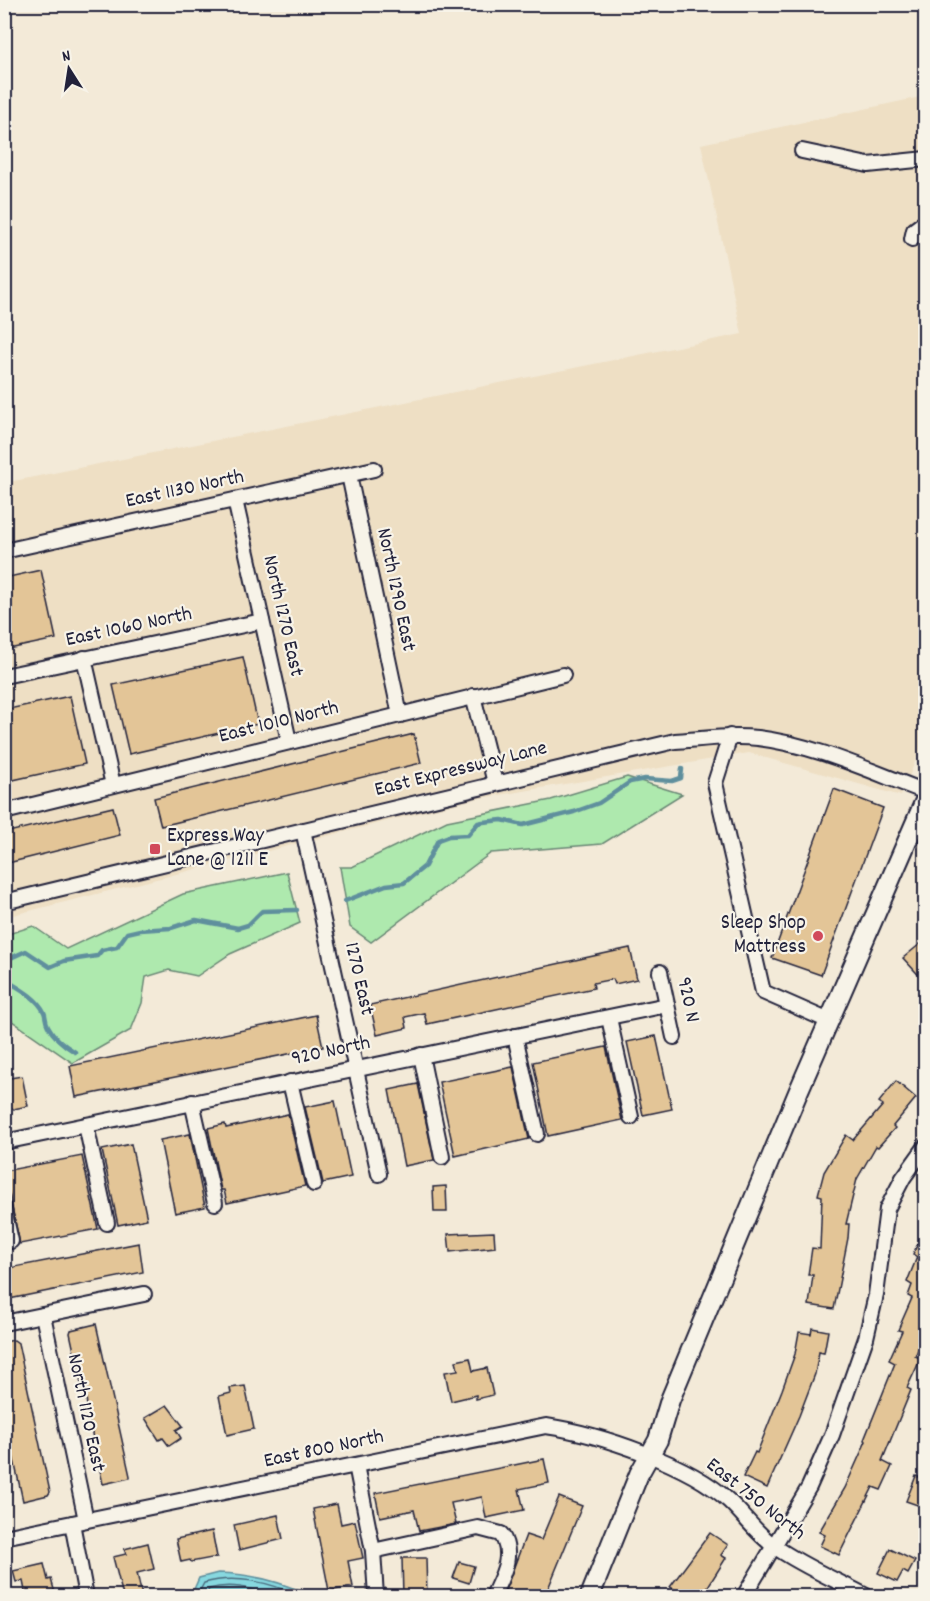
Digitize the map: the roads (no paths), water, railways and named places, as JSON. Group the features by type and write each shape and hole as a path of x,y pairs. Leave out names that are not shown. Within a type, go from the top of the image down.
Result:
{"main road":[{"path":"590,1596 648,1456 658,1440 670,1400 829,1021 926,798"}],"street":[{"path":"802,151 868,165 926,159"},
{"path":"912,239 914,230 926,221"},
{"name":"East 1130 North","path":"4,551 374,470"},
{"name":"North 1290 East","path":"349,475 400,715"},
{"name":"North 1270 East","path":"235,500 289,741"},
{"name":"East 1060 North","path":"4,676 262,621"},
{"path":"84,658 113,785"},
{"name":"East 1010 North","path":"4,812 563,675"},
{"path":"473,696 495,783"},
{"path":"730,736 715,783 763,992 829,1021"},
{"name":"East Expressway Lane","path":"4,902 675,741 730,736 760,738 812,751 926,792"},
{"name":"1270 East","path":"303,830 379,1174"},
{"name":"920 N","path":"660,972 674,1037"},
{"name":"920 North","path":"4,1142 667,1005"},
{"path":"609,1018 631,1117"},
{"path":"515,1036 537,1134"},
{"path":"421,1055 442,1157"},
{"path":"290,1082 314,1184"},
{"path":"192,1102 215,1203"},
{"path":"86,1125 107,1223"},
{"path":"744,1596 775,1547 808,1487 839,1415 866,1338 876,1295 887,1209 903,1178 926,1146"},
{"path":"4,1210 11,1241"},
{"path":"4,1323 144,1294"},
{"name":"North 1120 East","path":"43,1315 86,1520"},
{"name":"East 800 North","path":"4,1537 546,1426 582,1431 648,1456"},
{"name":"East 750 North","path":"648,1456 706,1484 729,1501 750,1526 775,1547 866,1596"},
{"path":"356,1465 373,1551 376,1596"},
{"path":"72,1523 86,1596"},
{"path":"373,1551 478,1528 501,1534 508,1544 507,1564 493,1596"}],"water":[{"path":"218,1573 266,1579 311,1596 191,1596 199,1578"}],"waterway":[{"path":"345,901 386,885 404,883 425,866 438,840 449,836 468,835 478,823 502,820 523,825 574,812 599,803 630,782 645,779 672,781 681,778 682,769"},
{"path":"4,961 26,951 50,967 64,961 97,956 102,950 117,947 127,933 171,928 196,920 238,928 248,925 262,911 297,910"},
{"path":"4,979 37,1002 53,1033 75,1052"}],"place":[{"name":"Express Way Lane @ 1211 E","path":"155,849"},
{"name":"Sleep Shop Mattress","path":"818,936"}]}
